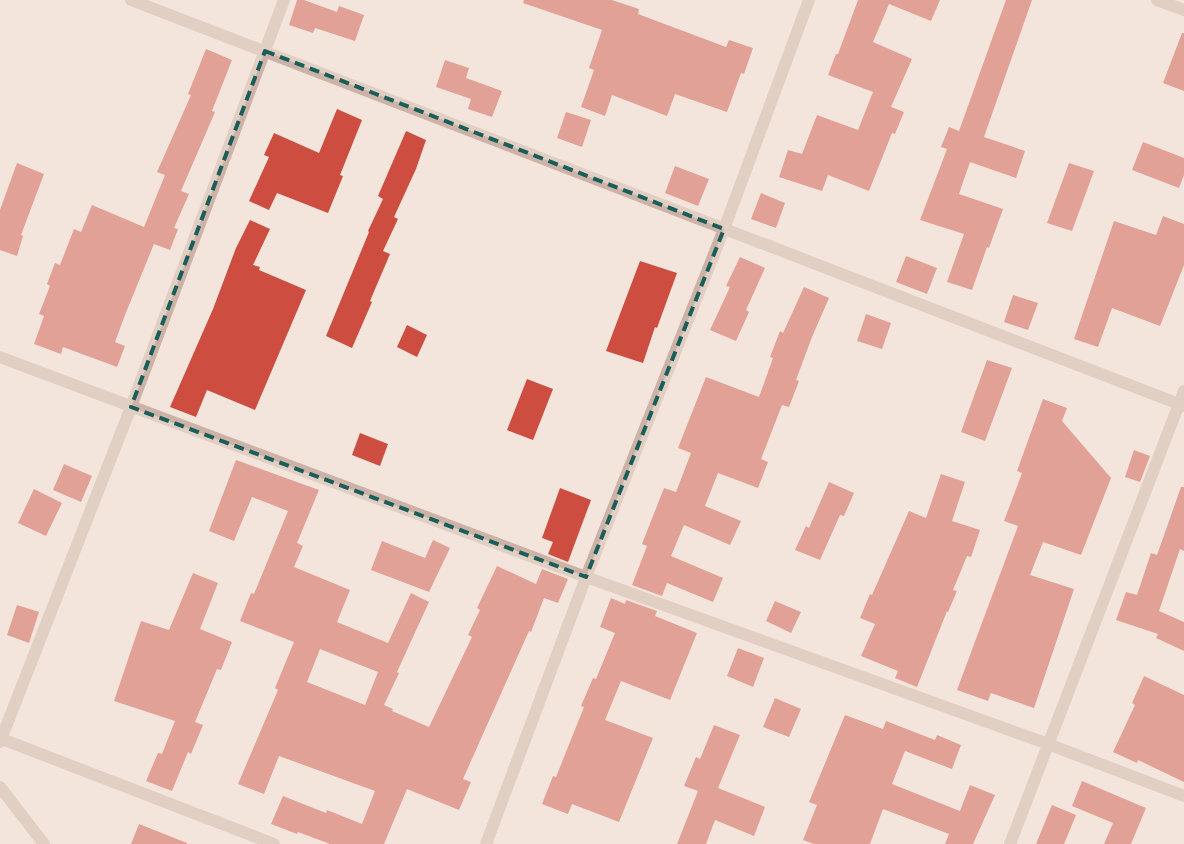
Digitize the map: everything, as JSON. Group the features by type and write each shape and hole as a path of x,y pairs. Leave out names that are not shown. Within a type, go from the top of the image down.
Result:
{"street":[{"path":"131,0 1182,405"},
{"path":"274,844 1,741 131,407 284,0"},
{"path":"486,844 586,577 724,229 809,0"},
{"path":"1157,0 1184,10"},
{"path":"0,357 586,577 1048,744 1184,796"},
{"path":"1010,844 1182,405 1184,391"},
{"path":"0,787 44,844"}],"highlighted area":[{"path":"265,51 724,229 586,577 131,407"}],"building":[{"path":"297,0 304,0 337,12 339,6 364,15 355,41 315,28 313,33 289,25"},
{"path":"524,0 612,0 639,9 638,14 726,47 729,40 753,48 744,74 741,73 727,112 675,94 667,116 612,95 605,116 581,107 594,70 589,68 602,30 523,3"},
{"path":"858,0 940,0 931,21 889,4 873,42 912,59 891,107 904,112 895,134 892,133 869,191 828,175 822,191 779,177 788,150 802,154 817,115 858,130 873,92 828,75"},
{"path":"1006,0 1032,0 984,137 1025,151 1016,178 970,162 959,194 1003,209 972,290 947,282 964,234 920,220 947,149 941,147 949,127 959,131"},
{"path":"1182,33 1184,33 1184,91 1163,83"},
{"path":"206,49 232,60 212,111 215,112 181,191 189,194 174,228 178,229 170,250 154,244 125,315 115,342 125,346 117,367 63,347 61,354 34,344 44,316 39,314 50,286 47,284 55,263 60,265 74,229 81,232 92,205 144,227 165,175 157,172 191,95 188,94"},
{"path":"445,60 469,68 466,78 502,91 492,117 468,109 471,99 436,87"},
{"path":"337,109 362,120 340,175 343,176 328,213 277,193 269,210 249,201 269,157 264,155 274,133 319,153"},
{"path":"566,112 591,120 582,147 557,138"},
{"path":"406,131 426,140 416,169 394,217 398,219 383,251 390,254 352,348 326,336 368,231 383,199 378,196"},
{"path":"1143,142 1184,158 1184,175 1179,188 1132,170"},
{"path":"17,163 44,174 21,235 23,236 17,256 0,250 0,210"},
{"path":"1069,163 1094,171 1072,231 1047,223"},
{"path":"675,166 709,179 698,206 665,193"},
{"path":"761,193 785,203 776,228 751,219"},
{"path":"1163,216 1184,224 1184,265 1160,326 1112,308 1098,347 1074,339 1114,221 1156,235"},
{"path":"250,220 270,229 253,265 260,267 259,270 306,290 255,410 207,390 196,417 170,407 213,309 236,248"},
{"path":"906,256 937,268 927,294 896,282"},
{"path":"740,257 765,268 746,310 749,312 736,341 710,330 730,287 726,286"},
{"path":"640,261 677,273 643,363 606,351"},
{"path":"804,287 829,298 796,380 799,381 789,407 782,405 761,459 768,462 758,488 718,473 705,506 741,521 730,545 684,525 671,556 723,578 713,602 667,583 662,596 632,585 647,546 642,544 664,488 676,492 691,453 678,448 706,377 759,397 773,358 770,357 780,331 783,333"},
{"path":"1013,295 1038,303 1028,330 1004,322"},
{"path":"866,314 891,323 882,349 857,341"},
{"path":"407,325 427,335 417,357 397,347"},
{"path":"987,360 1012,368 985,441 961,432"},
{"path":"527,379 553,389 533,440 507,430"},
{"path":"1043,399 1067,408 1062,421 1111,478 1081,555 1043,542 1030,575 1074,589 1034,708 991,693 988,701 957,690 1018,526 1004,521 1022,473 1017,471"},
{"path":"360,433 388,444 380,466 352,455"},
{"path":"1134,450 1150,456 1140,482 1125,477"},
{"path":"236,460 319,490 297,543 303,546 294,567 350,590 337,622 388,643 411,593 429,602 384,705 393,709 392,711 429,727 472,637 468,635 480,610 477,608 497,566 536,584 542,569 568,579 558,603 544,598 531,632 529,631 463,779 471,782 459,810 407,789 384,844 330,844 271,824 283,796 326,813 327,810 362,824 375,791 279,756 264,794 238,784 278,690 275,688 294,642 240,621 251,593 254,594 288,511 252,497 234,541 209,531","holes":["320,649 378,672 365,705 307,682"]},
{"path":"64,464 92,476 81,502 53,490"},
{"path":"941,474 965,482 952,521 980,530 971,557 967,556 953,590 957,591 947,611 917,687 895,678 898,671 861,656 875,624 860,618 909,511 926,518"},
{"path":"829,482 854,493 844,516 840,515 820,560 795,550 806,526 809,528"},
{"path":"1181,487 1184,487 1184,551 1180,549 1159,611 1184,622 1184,651 1156,638 1158,634 1116,620 1126,592 1137,595 1151,553 1157,555"},
{"path":"560,488 591,500 568,562 548,554 553,542 542,538"},
{"path":"34,489 62,503 46,536 18,523"},
{"path":"433,540 450,548 429,592 371,570 382,541 425,558"},
{"path":"193,573 218,583 200,629 232,642 221,670 217,669 195,722 203,725 191,754 188,752 172,791 146,781 158,753 162,754 175,721 114,701 141,621 169,630"},
{"path":"611,598 625,604 626,600 657,611 655,616 697,633 670,700 621,681 605,720 653,738 619,822 572,804 568,814 542,804 553,776 556,777 584,707 581,706 593,678 596,679 615,633 600,627"},
{"path":"775,601 801,612 791,633 766,621"},
{"path":"17,605 39,612 29,643 7,635"},
{"path":"738,648 764,658 753,687 727,676"},
{"path":"1144,676 1184,695 1184,782 1138,760 1137,763 1113,752 1135,705 1132,703"},
{"path":"775,698 801,709 789,737 763,727"},
{"path":"845,715 883,729 886,721 935,740 937,735 961,745 952,769 905,751 892,784 960,811 970,785 995,795 973,844 945,844 949,834 883,809 870,844 814,844 803,840 817,805 809,802"},
{"path":"714,725 740,735 718,788 765,807 754,836 715,820 706,844 677,844 698,791 684,786 696,757 700,759"},
{"path":"1082,781 1146,808 1131,844 1104,844 1113,823 1072,806"},
{"path":"1052,805 1076,815 1064,844 1036,844"},
{"path":"139,824 187,843 187,844 131,844"}]}
